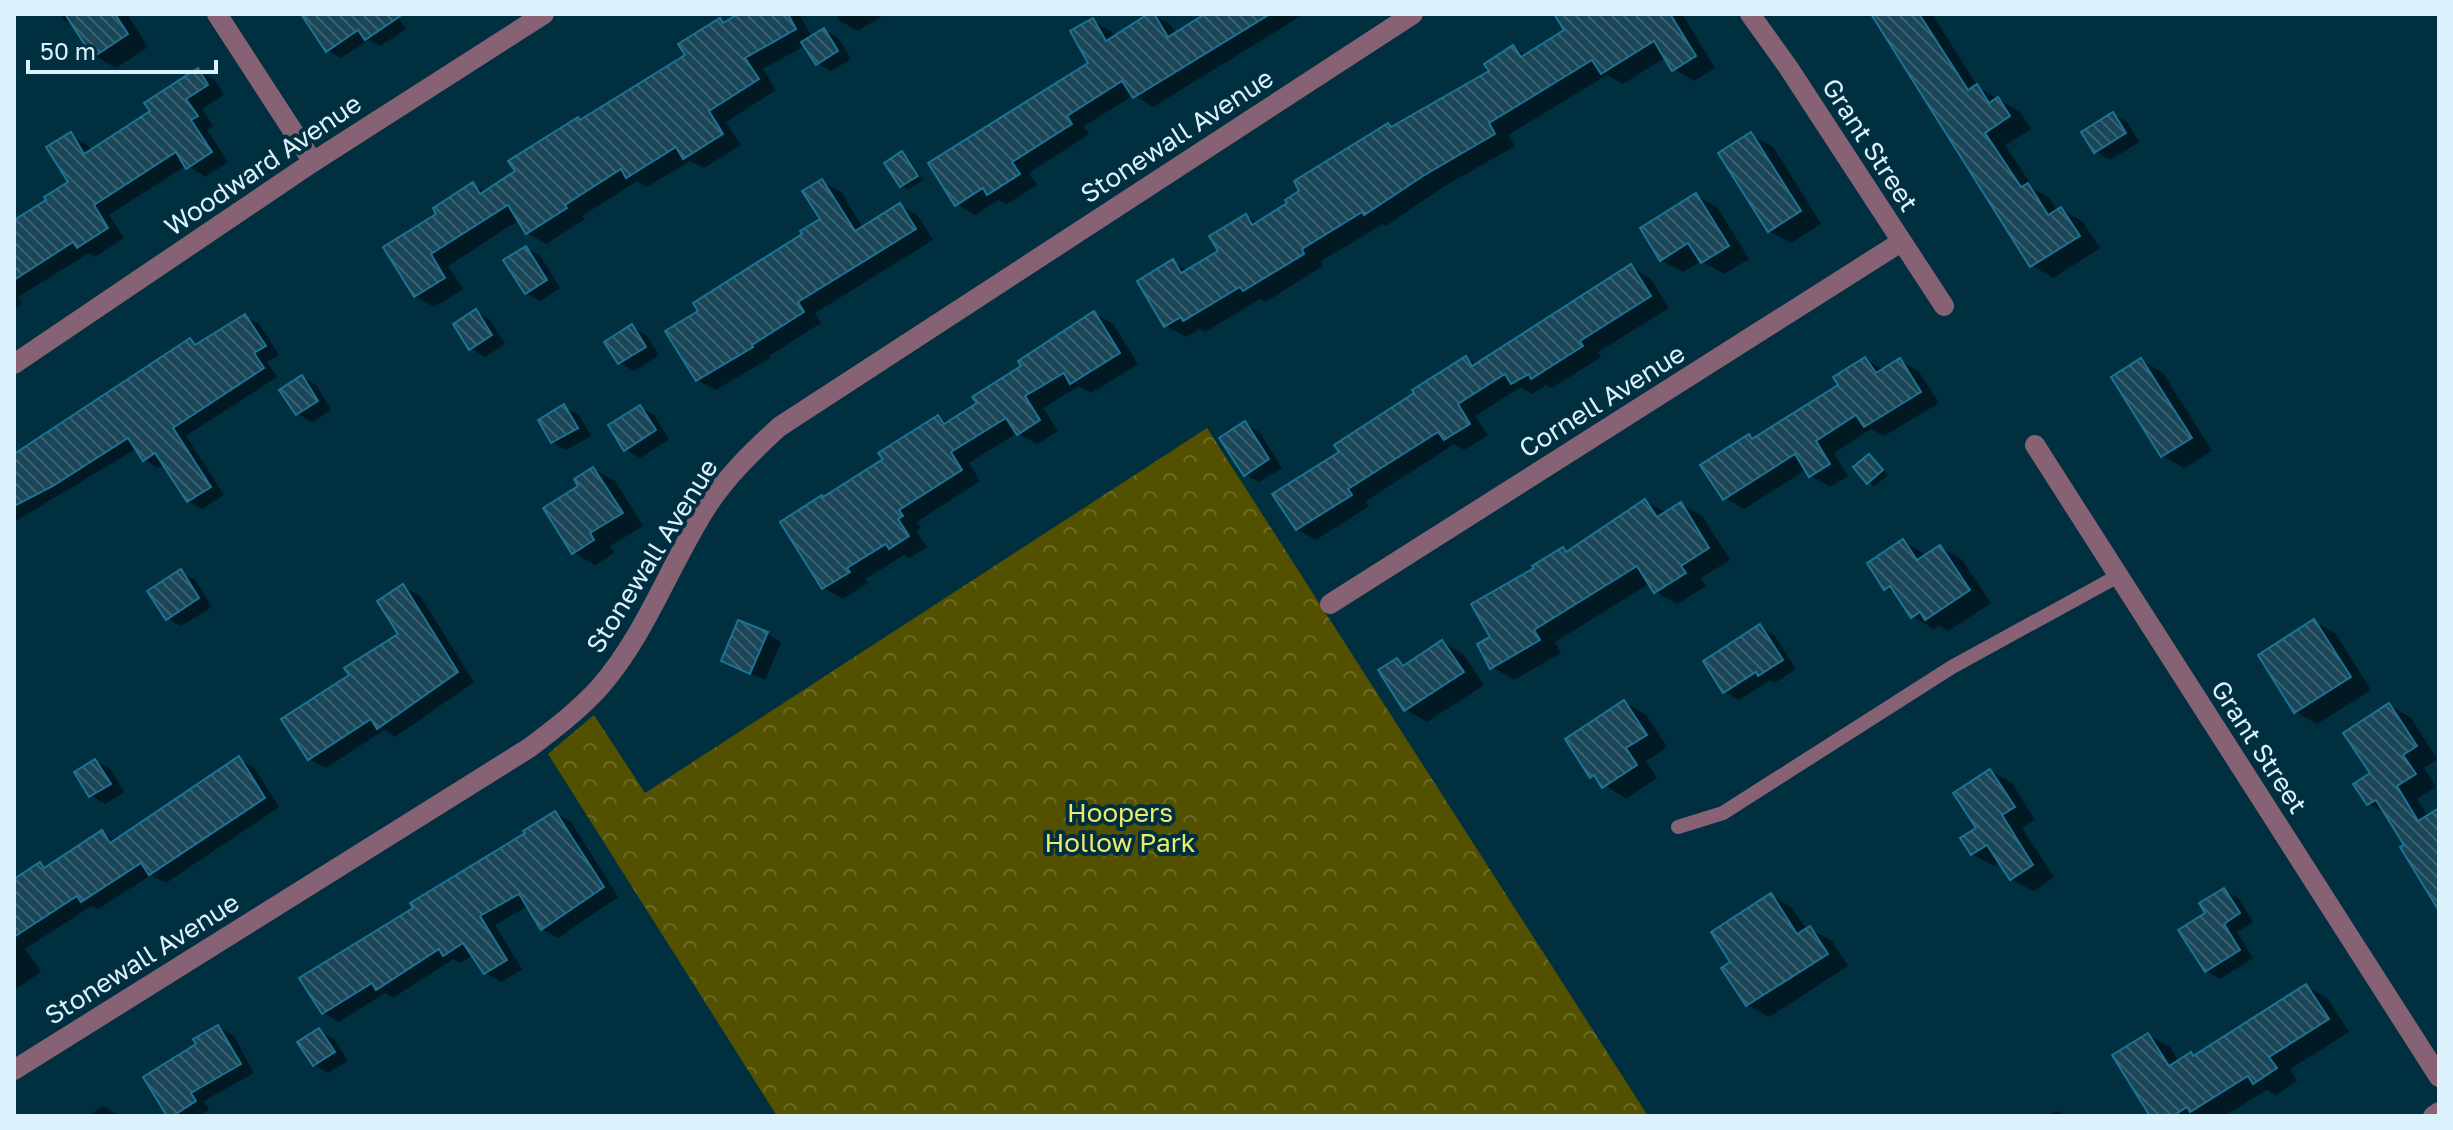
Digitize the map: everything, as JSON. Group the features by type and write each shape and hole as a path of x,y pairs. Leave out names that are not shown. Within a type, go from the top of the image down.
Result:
{"street":[{"path":"217,14 313,162"},
{"name":"Woodward Avenue","path":"14,364 313,162 544,14"},
{"name":"Stonewall Avenue","path":"14,1070 529,748 569,719 601,686 632,641 718,490 744,459 779,427 1413,14"},
{"name":"Grant Street","path":"1750,14 1944,306"},
{"name":"Cornell Avenue","path":"1330,604 1901,242"},
{"name":"Grant Street","path":"2035,445 2439,1077"},
{"path":"2433,1116 2439,1112"}],"lane":[{"path":"1678,827 1723,813 1952,667 2118,576"}],"green space":[{"name":"Hoopers Hollow Park","path":"1207,428 1648,1116 777,1116 548,754 594,715 645,793"}],"building":[{"path":"65,14 115,14 128,34 93,57"},
{"path":"301,14 403,14 365,40 358,30 326,52"},
{"path":"738,14 788,14 796,29 745,58 759,79 709,111 723,134 683,159 676,147 626,178 621,169 526,234 508,205 431,254 445,278 414,297 383,247 436,214 433,208 473,182 480,194 515,171 508,161 685,55 678,44 720,18 723,23"},
{"path":"1148,14 1154,14 1168,37 1205,14 1270,14 1133,98 1122,81 1067,116 1072,124 1012,162 1020,174 987,195 983,188 955,206 928,163 1088,63 1070,31 1093,18 1106,41"},
{"path":"1554,14 1670,14 1696,56 1672,71 1654,41 1601,74 1592,60 1489,123 1495,134 1364,215 1362,212 1302,249 1304,254 1243,291 1240,287 1183,321 1181,317 1164,327 1137,281 1173,259 1181,273 1218,251 1209,236 1246,214 1252,225 1287,203 1285,200 1299,191 1294,181 1388,123 1391,127 1489,71 1484,64 1513,45 1521,57 1564,30"},
{"path":"1871,14 1919,14 1968,90 1977,84 1989,103 1998,97 2010,116 1985,133 2021,187 2028,183 2048,215 2061,207 2080,236 2030,267"},
{"path":"824,28 838,51 816,65 801,42"},
{"path":"198,68 208,85 186,99 198,116 191,120 212,152 186,169 176,152 94,205 108,228 77,248 73,242 14,280 14,220 68,182 46,147 71,132 84,154 150,111 144,103"},
{"path":"2113,112 2126,133 2094,153 2081,132"},
{"path":"1751,132 1801,211 1768,232 1718,153"},
{"path":"902,151 918,176 900,187 884,163"},
{"path":"822,179 855,231 900,203 916,229 798,302 804,312 696,381 665,331 698,311 693,303 802,234 800,231 820,219 802,191"},
{"path":"1696,193 1729,246 1701,263 1688,243 1660,261 1640,228"},
{"path":"526,246 547,280 525,294 503,260"},
{"path":"1631,264 1651,296 1580,341 1583,346 1531,379 1529,374 1511,384 1505,374 1458,404 1470,424 1444,440 1438,432 1348,489 1352,495 1296,530 1272,494 1339,452 1334,445 1414,393 1412,390 1466,356 1472,366"},
{"path":"476,309 492,335 469,350 453,324"},
{"path":"1094,311 1120,353 1070,384 1064,373 1025,396 1040,420 1017,435 1006,418 951,452 962,470 899,510 903,516 898,519 909,536 889,549 886,544 847,568 850,572 822,589 780,522 883,459 878,453 938,415 944,424 977,403 972,397 1021,366 1018,361"},
{"path":"245,314 266,346 254,353 264,368 173,428 211,487 187,502 155,453 143,461 128,438 53,486 14,506 14,454 190,338 195,345"},
{"path":"632,324 646,347 618,364 604,342"},
{"path":"1865,357 1876,373 1900,358 1921,392 1864,427 1856,415 1816,441 1830,464 1809,477 1795,454 1723,500 1700,465 1749,434 1752,439 1838,385 1833,377"},
{"path":"2141,358 2192,438 2161,457 2111,377"},
{"path":"302,375 318,401 296,415 279,390"},
{"path":"564,404 578,428 551,443 538,420"},
{"path":"640,405 656,430 624,451 608,425"},
{"path":"1245,421 1269,459 1244,476 1219,438"},
{"path":"1869,454 1883,470 1867,484 1853,467"},
{"path":"593,467 623,513 590,533 594,540 572,554 543,508 578,486 574,479"},
{"path":"1645,499 1657,517 1681,502 1709,548 1681,566 1686,573 1654,593 1637,566 1534,630 1540,640 1490,669 1477,644 1490,637 1471,604 1534,568 1532,566 1563,547 1566,552"},
{"path":"1903,539 1917,560 1940,545 1970,590 1925,620 1920,612 1911,618 1890,586 1884,590 1867,563"},
{"path":"181,569 199,598 166,620 147,591"},
{"path":"403,584 458,672 377,729 371,719 308,760 281,719 349,675 344,668 398,634 377,601"},
{"path":"2314,619 2351,677 2294,713 2258,655"},
{"path":"738,620 768,632 750,674 721,661"},
{"path":"1760,624 1783,660 1758,676 1756,672 1723,693 1703,661"},
{"path":"1442,640 1464,672 1404,711 1378,670 1397,658 1403,666"},
{"path":"1624,700 1647,735 1626,748 1637,765 1602,788 1594,775 1590,778 1565,739"},
{"path":"2389,703 2417,746 2403,755 2416,774 2397,786 2418,821 2439,808 2439,911 2376,800 2367,805 2353,784 2370,773 2343,733"},
{"path":"239,756 265,798 149,875 141,863 81,902 77,896 14,937 14,879 40,862 44,868 102,830 110,843"},
{"path":"95,759 111,784 89,797 74,772"},
{"path":"1990,769 2015,807 2002,815 2033,865 2010,880 1987,845 1971,855 1960,838 1976,828 1953,793"},
{"path":"555,811 604,887 541,930 519,894 480,916 507,960 484,974 463,943 443,956 439,949 376,990 372,983 322,1014 299,978 413,908 410,903 525,833 523,831"},
{"path":"2224,888 2240,913 2224,924 2240,950 2205,972 2178,930 2205,913 2199,903"},
{"path":"1771,893 1797,934 1810,926 1828,954 1746,1006 1721,968 1730,962 1711,932"},
{"path":"2306,984 2329,1019 2269,1057 2277,1068 2253,1084 2248,1076 2190,1112 2187,1107 2173,1116 2150,1116 2112,1055 2148,1033 2169,1066 2191,1052 2193,1056"},
{"path":"218,1025 241,1064 191,1093 196,1101 173,1116 167,1116 143,1077 196,1044 193,1039"},
{"path":"319,1028 335,1052 313,1066 297,1042"}]}
